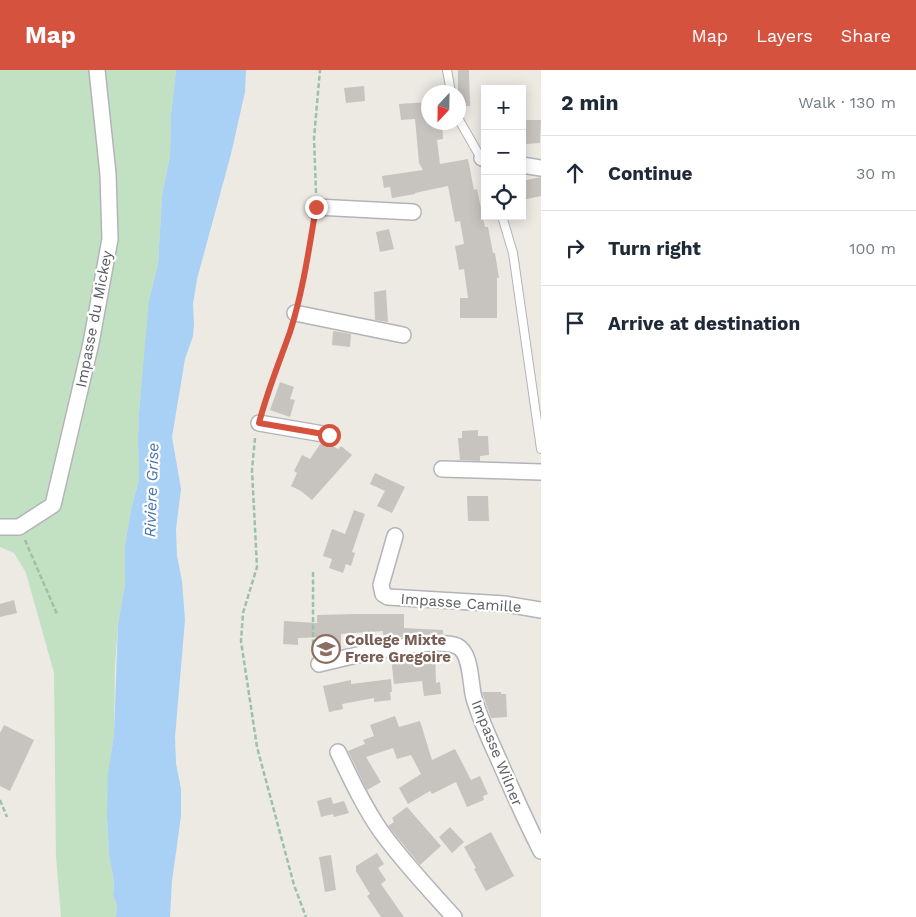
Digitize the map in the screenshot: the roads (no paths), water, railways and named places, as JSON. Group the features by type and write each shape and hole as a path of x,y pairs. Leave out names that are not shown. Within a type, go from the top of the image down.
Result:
{"street":[{"name":"Impasse du Mickey","path":"0,527 19,527 53,505 92,343 110,239 108,174 97,70"},
{"path":"526,166 541,168"},
{"path":"316,207 413,212"},
{"path":"295,313 403,336"},
{"path":"259,423 329,435"},
{"path":"442,469 541,472"},
{"name":"Impasse Camille","path":"395,536 381,585 383,594 388,597 505,604 541,610"},
{"name":"Impasse Wilner","path":"319,664 414,645 449,644 464,651 469,668 473,696 481,718 523,815 541,851"},
{"path":"338,752 357,792 380,830 402,859 454,917"}],"lane":[{"path":"447,70 450,85"},
{"path":"465,130 481,156"},
{"path":"503,220 513,253 541,449"}],"water":[{"name":"Rivière Grise","path":"176,70 246,70 245,92 231,154 197,279 193,304 193,336 185,359 172,437 181,489 176,529 177,556 182,581 185,620 175,737 176,763 181,789 181,816 172,881 170,917 116,917 117,905 113,895 114,882 109,855 107,816 108,774 114,734 118,624 125,583 125,545 132,505 139,480 139,412 149,301 158,264 162,196 170,155 171,114"}],"place":[{"name":"College Mixte Frere Gregoire","path":"326,649"}]}
